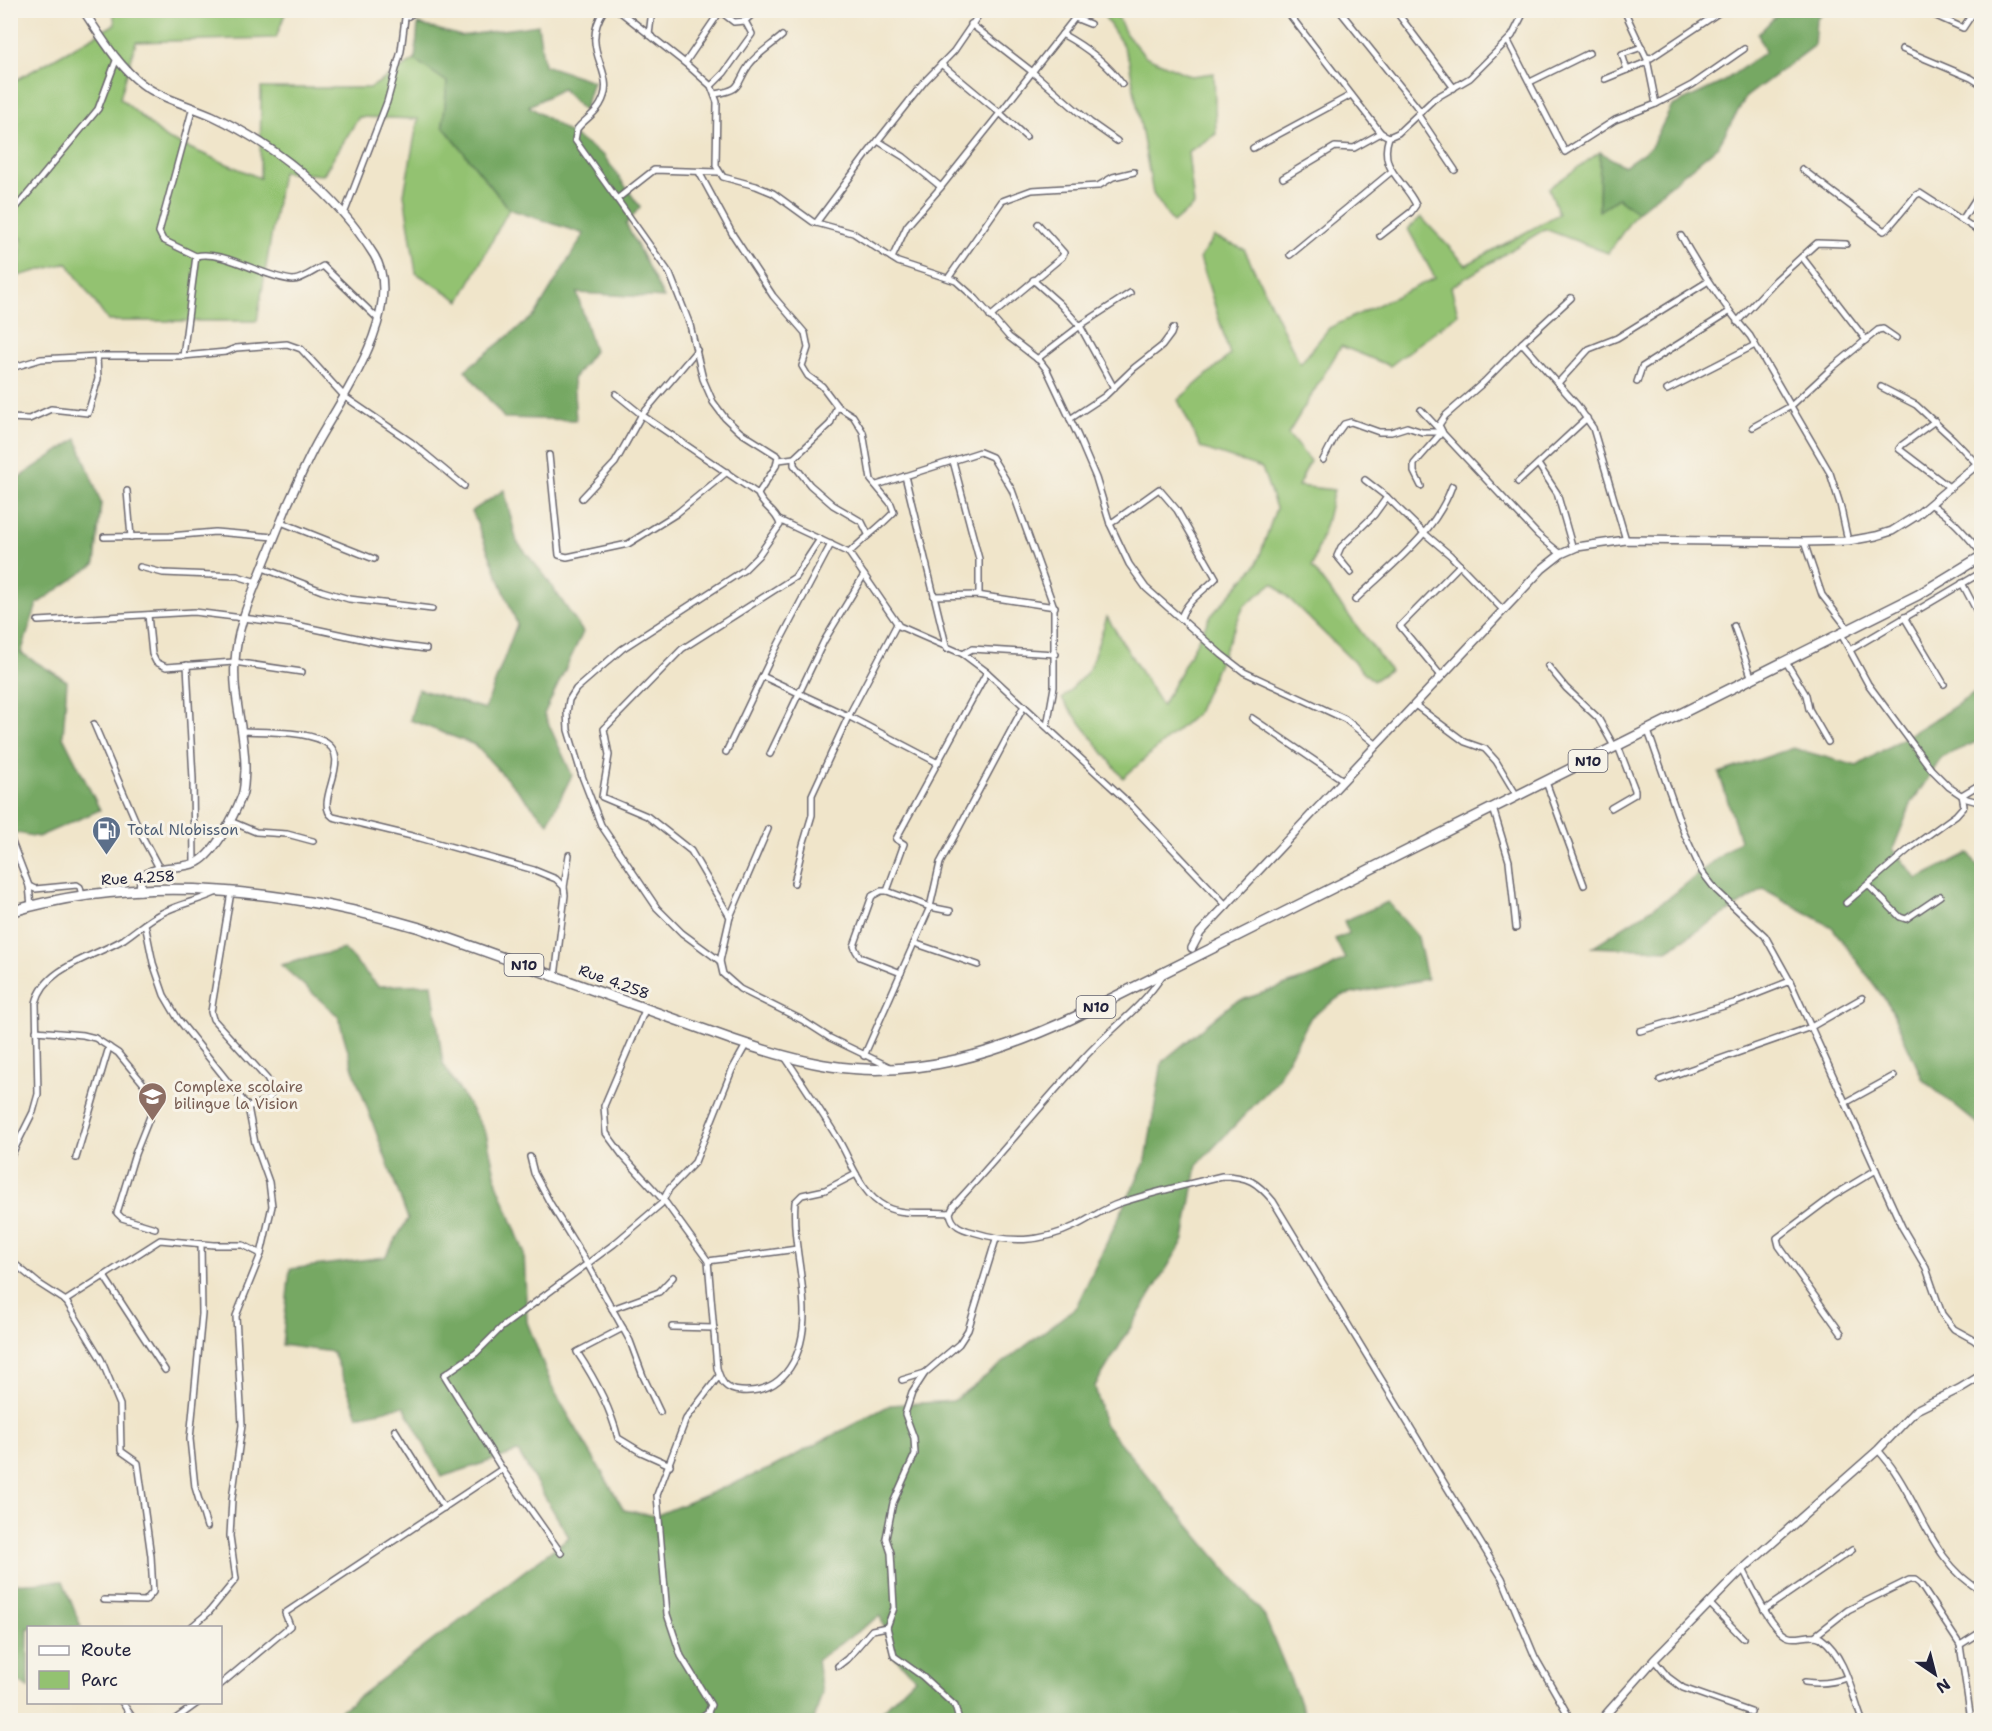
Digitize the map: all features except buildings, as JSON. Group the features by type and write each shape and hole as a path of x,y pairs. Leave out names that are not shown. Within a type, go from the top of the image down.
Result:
{"highway":[{"name":"N10","path":"1191,959 1918,595 1982,555"},
{"name":"Rue 4.258","path":"10,912 82,896 140,891 220,891 297,899 378,916 420,928 746,1045 831,1066 873,1069 941,1064 1016,1043 1075,1017 1191,959"}],"street":[{"path":"83,10 117,58 133,76 147,87 193,107 269,146 318,188 344,214 381,267 384,280 377,318 364,358 345,397 314,448 274,537 238,629 234,662 235,687 243,731 244,788 230,821 211,850 201,860 195,863 159,868 144,875 140,883 140,891"},
{"path":"344,214 387,102 401,51 405,18 418,10"},
{"path":"604,10 598,20 594,36 595,54 606,83 604,96 593,115 577,129 575,140 670,274 686,314 706,388 719,410 740,432 776,454 779,460"},
{"path":"618,10 711,86 717,102 716,166 718,172"},
{"path":"649,35 652,10"},
{"path":"685,63 720,11 734,22 745,21 757,10"},
{"path":"816,223 925,81 954,51 982,10"},
{"path":"892,258 906,226 941,187 1081,10"},
{"path":"1286,10 1381,133 1389,137"},
{"path":"1339,10 1420,113 1455,170"},
{"path":"1395,10 1454,88"},
{"path":"1624,10 1647,59 1656,104"},
{"path":"1605,79 1651,58 1723,10"},
{"path":"1923,10 1963,28 1975,10"},
{"path":"1389,137 1398,133 1434,99 1470,78 1508,41 1524,11"},
{"path":"1075,18 1090,24"},
{"path":"711,86 724,73 752,34 745,21"},
{"path":"971,25 1032,71 1090,122 1117,141"},
{"path":"1062,34 1078,43 1115,74 1122,84"},
{"path":"715,94 728,92 739,85 750,64 782,36"},
{"path":"1508,41 1565,152 1615,120 1656,104 1692,85 1744,49"},
{"path":"1627,70 1622,54 1642,47"},
{"path":"1902,49 1971,78 1982,85"},
{"path":"1530,82 1589,52"},
{"path":"10,215 94,115 105,93 117,58"},
{"path":"941,64 1026,137"},
{"path":"1253,148 1351,95"},
{"path":"193,107 159,232 163,240 196,256 207,254 295,280 323,266 377,318"},
{"path":"1283,178 1335,147 1354,148 1381,133"},
{"path":"1380,236 1412,212 1416,205 1386,159 1389,137"},
{"path":"878,141 904,157 941,187"},
{"path":"1802,169 1884,231 1920,193 1982,233"},
{"path":"617,199 654,170 718,172 730,180 773,193 816,223 854,233 892,258 913,268 949,277 966,288 1009,337 1047,370 1096,478 1110,524 1129,564 1146,588 1244,672 1345,719 1377,745"},
{"path":"1290,255 1392,171"},
{"path":"699,172 733,235 773,296 805,333 808,348 802,366 808,375 822,386 837,406 853,416 863,432 871,480 891,504 894,512 849,553"},
{"path":"949,277 1002,201 1032,190 1098,186 1113,177 1134,172"},
{"path":"1962,220 1982,189"},
{"path":"990,317 1062,257 1064,253 1038,224"},
{"path":"1682,236 1707,282 1755,345 1830,473 1848,541"},
{"path":"1737,322 1776,280 1817,243 1846,244"},
{"path":"183,357 196,256"},
{"path":"1802,257 1866,340"},
{"path":"1033,280 1059,303 1080,327 1113,388"},
{"path":"1558,383 1589,349 1617,338 1707,282"},
{"path":"1037,359 1130,292"},
{"path":"1442,432 1439,425 1445,416 1484,382 1571,298"},
{"path":"1636,382 1642,367 1729,312"},
{"path":"1070,419 1113,388 1162,346 1173,328"},
{"path":"1752,427 1791,406 1881,328 1896,338"},
{"path":"1522,343 1587,418 1596,435 1626,540"},
{"path":"11,368 41,359 97,356 183,357 226,352 236,348 292,344 301,350 345,397 411,442 464,486"},
{"path":"1667,390 1755,345"},
{"path":"582,498 615,463 642,415 697,350"},
{"path":"10,418 29,419 51,408 88,412 98,379 97,356"},
{"path":"1981,371 1982,386"},
{"path":"1191,959 1192,948 1200,933 1542,568 1561,554 1592,544 1626,540 1804,542 1848,541 1876,537 1910,520 1979,462 1916,405 1881,387"},
{"path":"616,394 642,415 758,494 759,498 775,513 780,525 753,562 744,570 622,649 576,689 569,700 568,730 582,776 601,825 657,908 682,933 720,961"},
{"path":"779,460 794,458 830,424 837,406"},
{"path":"1421,410 1544,541 1561,554"},
{"path":"1518,482 1587,418"},
{"path":"1323,460 1344,424 1351,422 1379,432 1391,432 1407,427 1422,432 1442,432"},
{"path":"1935,422 1902,445 1899,450 1949,487"},
{"path":"1421,486 1414,472 1414,464 1442,432"},
{"path":"877,485 980,452 992,456 1012,490 1055,607 1054,687 1047,726"},
{"path":"549,455 559,555 567,557 628,544 676,514 727,472"},
{"path":"794,458 794,465 810,484 833,505 862,522 868,534"},
{"path":"758,494 779,460"},
{"path":"953,460 979,559 979,595"},
{"path":"1538,464 1557,493 1573,549"},
{"path":"905,476 947,649"},
{"path":"1365,480 1387,497 1503,610"},
{"path":"1355,600 1438,517 1452,486"},
{"path":"1110,524 1159,489 1176,510 1216,578 1184,608 1180,618"},
{"path":"127,491 131,537"},
{"path":"1351,573 1337,556 1341,547 1374,515 1387,497"},
{"path":"1930,504 1939,509 1971,540 1982,555"},
{"path":"779,520 849,553 897,624 947,649 963,654 987,672 1130,804 1227,906"},
{"path":"281,522 374,559"},
{"path":"104,537 215,532 274,537"},
{"path":"730,917 691,851 647,816 602,797 609,755 604,729 682,649 795,577 820,539"},
{"path":"1804,542 1822,595 1845,632 1850,650 1868,684 1931,769 1949,787 1982,803"},
{"path":"726,752 831,544"},
{"path":"1442,676 1400,626 1460,566"},
{"path":"140,567 163,573 237,576 257,582"},
{"path":"262,568 322,591 349,598 432,609"},
{"path":"1850,650 1982,572"},
{"path":"770,754 824,640 864,575"},
{"path":"1962,584 1982,621"},
{"path":"934,596 979,595 1055,607"},
{"path":"38,621 194,612 292,624 380,643 426,649"},
{"path":"148,615 152,654 156,662 166,667 234,662 302,672"},
{"path":"1905,617 1944,684"},
{"path":"794,882 812,815 812,795 848,716 897,624"},
{"path":"1734,626 1752,679"},
{"path":"963,654 972,649 1056,654"},
{"path":"1786,662 1806,694 1809,709 1828,742"},
{"path":"187,665 195,863"},
{"path":"1548,666 1566,688 1598,718 1616,747 1635,794 1611,808"},
{"path":"887,891 904,844 896,839 987,672"},
{"path":"762,677 848,716 938,763"},
{"path":"1415,705 1465,742 1485,749 1496,761 1517,796"},
{"path":"864,1056 930,907 940,863 1024,706"},
{"path":"1252,718 1343,780"},
{"path":"94,724 143,838 159,868"},
{"path":"243,731 279,732 315,738 327,744 336,765 326,804 327,812 333,817 420,838 534,870 556,879 564,887"},
{"path":"1648,731 1684,832 1702,872 1716,890 1765,936 1790,981 1905,1233 1926,1268 1942,1314 1954,1329 1982,1347"},
{"path":"1546,782 1584,885"},
{"path":"1962,795 1982,783"},
{"path":"1846,903 1909,849 1956,815 1964,806 1962,795"},
{"path":"1493,808 1509,861 1516,928"},
{"path":"230,821 256,832 287,834 313,841"},
{"path":"768,829 730,917 720,961 726,979 740,989 864,1056 891,1068"},
{"path":"10,837 29,886 31,906"},
{"path":"555,977 569,855"},
{"path":"29,886 35,889 77,885 80,886 82,896"},
{"path":"1868,885 1900,917 1906,919 1940,896"},
{"path":"10,1158 33,1112 38,1094 36,1003 40,991 63,970 116,943 164,912 220,891"},
{"path":"901,973 860,957 854,946 872,896 881,891 887,891 930,907 950,911"},
{"path":"231,892 211,1012 213,1019 267,1079 274,1091 269,1098 248,1107"},
{"path":"145,924 153,963 164,995 178,1019 248,1107 255,1143 269,1182 272,1206 261,1254 236,1316 242,1425 232,1499 231,1536 236,1580 209,1612 192,1626"},
{"path":"914,943 978,965"},
{"path":"1163,974 1150,993 1102,1038 954,1205 950,1213 953,1222 960,1228 996,1239 1026,1241 1055,1235 1117,1204 1222,1176 1247,1179 1262,1187 1273,1201 1502,1578 1535,1657 1571,1720"},
{"path":"1640,1031 1734,1003 1790,981"},
{"path":"1660,1080 1811,1027 1862,998"},
{"path":"645,1010 604,1106 606,1133 623,1156 664,1200 708,1261 719,1376 727,1388 750,1391 768,1388 778,1382 789,1370 796,1356 804,1312 794,1210 797,1198 807,1193 825,1190 856,1174"},
{"path":"36,1031 95,1038 118,1053 147,1088 153,1109 135,1154 117,1213 122,1218 155,1228"},
{"path":"561,1553 502,1469 444,1375 476,1353 501,1327 614,1244 664,1200 669,1189 695,1162 732,1070 746,1045"},
{"path":"76,1158 109,1047"},
{"path":"784,1056 842,1146 856,1174 874,1199 887,1207 900,1210 950,1213"},
{"path":"1845,1103 1894,1076"},
{"path":"530,1157 534,1173 550,1203 623,1328 660,1412"},
{"path":"1841,1333 1779,1246 1777,1238 1833,1196 1876,1170"},
{"path":"959,1720 956,1706 922,1676 894,1656 887,1627 894,1608 891,1553 886,1538 893,1503 915,1454 914,1438 905,1414 912,1393 925,1372 959,1344 968,1330 996,1239"},
{"path":"65,1301 160,1240 243,1245 261,1254"},
{"path":"201,1244 202,1314 190,1439 195,1487 207,1527"},
{"path":"708,1261 797,1249"},
{"path":"10,1260 65,1301 101,1359 120,1405 121,1451 138,1463 151,1556 153,1592 145,1601 104,1600"},
{"path":"104,1276 165,1370"},
{"path":"612,1309 659,1292 673,1277"},
{"path":"672,1327 714,1328"},
{"path":"623,1328 577,1352 595,1378 618,1438 640,1452 670,1465"},
{"path":"902,1380 925,1372"},
{"path":"1601,1720 1654,1660 1743,1569 1878,1450 1916,1410 1982,1375"},
{"path":"697,1720 708,1712 711,1705 681,1656 667,1614 657,1495 686,1419 719,1376"},
{"path":"395,1430 444,1508"},
{"path":"1878,1450 1895,1472 1935,1544 1953,1567 1970,1584 1982,1591"},
{"path":"222,1683 290,1626 285,1613 502,1469"},
{"path":"1764,1610 1852,1550"},
{"path":"1743,1569 1764,1610 1782,1634 1795,1639 1816,1635 1848,1610 1909,1580 1915,1580 1920,1584 1960,1645 1971,1720"},
{"path":"1710,1604 1743,1638"},
{"path":"838,1665 847,1659 872,1630 887,1627"},
{"path":"1960,1645 1982,1631"},
{"path":"1816,1635 1823,1639 1837,1657 1863,1720"},
{"path":"1654,1660 1668,1677 1683,1688 1751,1712"},
{"path":"1805,1682 1817,1684 1837,1682 1846,1678"},
{"path":"123,1704 134,1720"},
{"path":"174,1720 197,1704"}],"green space":[{"path":"1782,10 1824,11 1816,19 1814,46 1746,97 1718,146 1637,212 1618,198 1599,211 1600,152 1624,166 1651,147 1672,106 1721,83 1765,52 1758,34"},
{"path":"113,11 286,11 276,38 136,42 120,98 166,138 260,178 261,88 370,88 415,60 447,82 443,126 509,209 460,301 416,273 404,194 418,119 359,117 323,175 282,172 257,321 108,321 67,263 18,276 22,238 11,237 11,83 115,24"},
{"path":"1101,11 1115,11 1126,34 1145,56 1191,76 1214,73 1216,134 1188,152 1194,205 1173,223 1153,194 1129,61 1122,44"},
{"path":"418,24 461,36 538,25 544,65 593,81 584,111 562,89 529,106 604,156 640,207 626,224 664,298 577,293 594,351 573,379 576,420 504,418 465,370 535,315 584,234 509,209 443,126 447,82 415,60"},
{"path":"1600,152 1599,210 1618,198 1637,212 1608,253 1545,229 1451,287 1458,314 1390,366 1341,346 1288,434 1310,461 1298,486 1334,490 1312,567 1390,670 1373,681 1273,583 1244,606 1197,713 1123,778 1062,699 1089,670 1107,617 1162,706 1210,617 1257,564 1276,508 1262,468 1201,448 1178,400 1230,355 1200,258 1214,237 1244,249 1300,364 1329,328 1435,278 1408,229 1421,217 1466,265 1559,214 1549,188"},
{"path":"77,439 101,503 95,564 37,604 21,653 67,681 63,736 100,810 38,837 11,832 11,483"},
{"path":"504,490 517,542 545,576 583,632 544,714 572,775 548,823 475,745 410,720 418,689 485,709 517,624 472,511"},
{"path":"1981,689 1981,740 1942,757 1912,802 1893,849 1917,879 1969,853 1981,871 1981,1127 1923,1080 1889,1005 1832,927 1764,889 1667,950 1592,947 1670,897 1740,840 1719,773 1793,748 1857,766"},
{"path":"1388,902 1418,937 1427,979 1341,996 1311,1017 1275,1083 1197,1165 1184,1240 1095,1386 1104,1424 1264,1615 1307,1720 873,1720 915,1678 894,1656 880,1616 817,1660 822,1693 814,1720 328,1720 569,1537 518,1452 441,1477 404,1406 358,1416 333,1352 282,1345 290,1269 385,1257 408,1219 354,1072 338,1016 281,965 344,949 378,986 432,984 443,1064 486,1133 497,1183 524,1252 527,1322 553,1389 624,1510 655,1516 771,1468 890,1405 953,1401 1076,1307 1146,1160 1162,1062 1233,1003 1321,973 1345,959 1335,939 1349,933 1344,921"},
{"path":"63,1581 81,1626 27,1626 27,1687 11,1676 11,1584"}],"place":[{"name":"Total Nlobisson","path":"106,856"},
{"name":"Complexe scolaire bilingue la Vision","path":"153,1122"}]}
